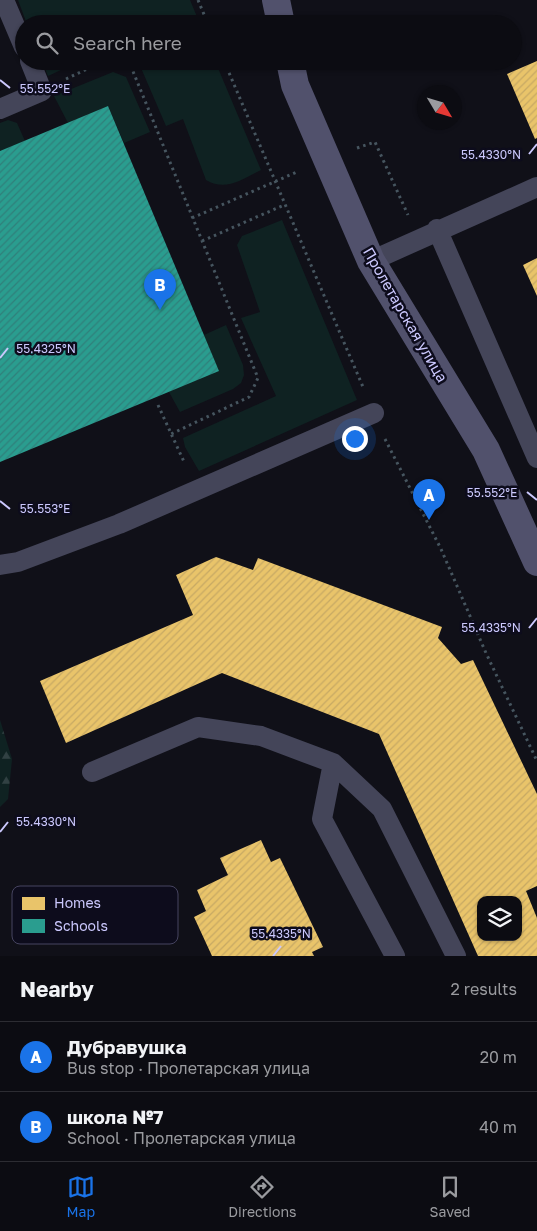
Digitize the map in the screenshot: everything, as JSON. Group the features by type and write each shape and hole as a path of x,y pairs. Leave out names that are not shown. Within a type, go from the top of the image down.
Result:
{"street":[{"path":"276,0 279,15"},
{"name":"Пролетарская улица","path":"292,70 295,85 371,261 486,450 537,562"}],"lane":[{"path":"4,0 15,26"},
{"path":"0,109 42,90 34,70"},
{"path":"371,261 438,229 537,187"},
{"path":"438,229 537,458"},
{"path":"0,565 18,562 119,524 374,413"},
{"path":"92,772 198,728 261,736 333,763 382,809 456,956"},
{"path":"333,763 322,819 395,956"}],"path":[{"path":"198,0 204,15"},
{"path":"42,90 85,70"},
{"path":"132,70 258,378 249,397 171,434"},
{"path":"353,149 375,142 418,238"},
{"path":"192,218 300,170"},
{"path":"202,241 284,205"},
{"path":"158,405 197,490"}],"green space":[{"path":"18,0 190,0 196,15 24,15"},
{"path":"46,70 61,70 48,76"},
{"path":"142,70 219,70 261,170 234,183 220,185 206,180 183,119 166,126"},
{"path":"113,72 126,77 150,132 124,143 108,106 68,123 54,96"},
{"path":"8,120 17,123 25,141 0,151 0,123"},
{"path":"282,220 357,400 199,471 185,447 183,438 276,396 241,318 260,312 237,245 242,236"},
{"path":"226,325 243,365 244,375 241,383 233,389 180,412 169,392 204,335"},
{"path":"0,720 12,759 8,799 0,807"}],"building: Homes":[{"path":"537,61 537,138 535,139 507,74 522,70 522,68"},
{"path":"537,258 537,296 523,265"},
{"path":"216,557 253,570 258,558 442,627 438,638 461,664 473,660 537,794 537,886 526,891 537,918 537,956 478,956 379,734 222,673 66,743 40,681 193,615 176,575"},
{"path":"261,840 271,862 280,858 323,947 312,952 314,956 212,956 194,917 206,911 197,890 228,875 220,858"}],"building: Schools":[{"path":"108,106 219,371 0,462 0,151"}],"place":[{"name":"школа №7","path":"160,310"},
{"name":"Дубравушка","path":"429,520"}]}
